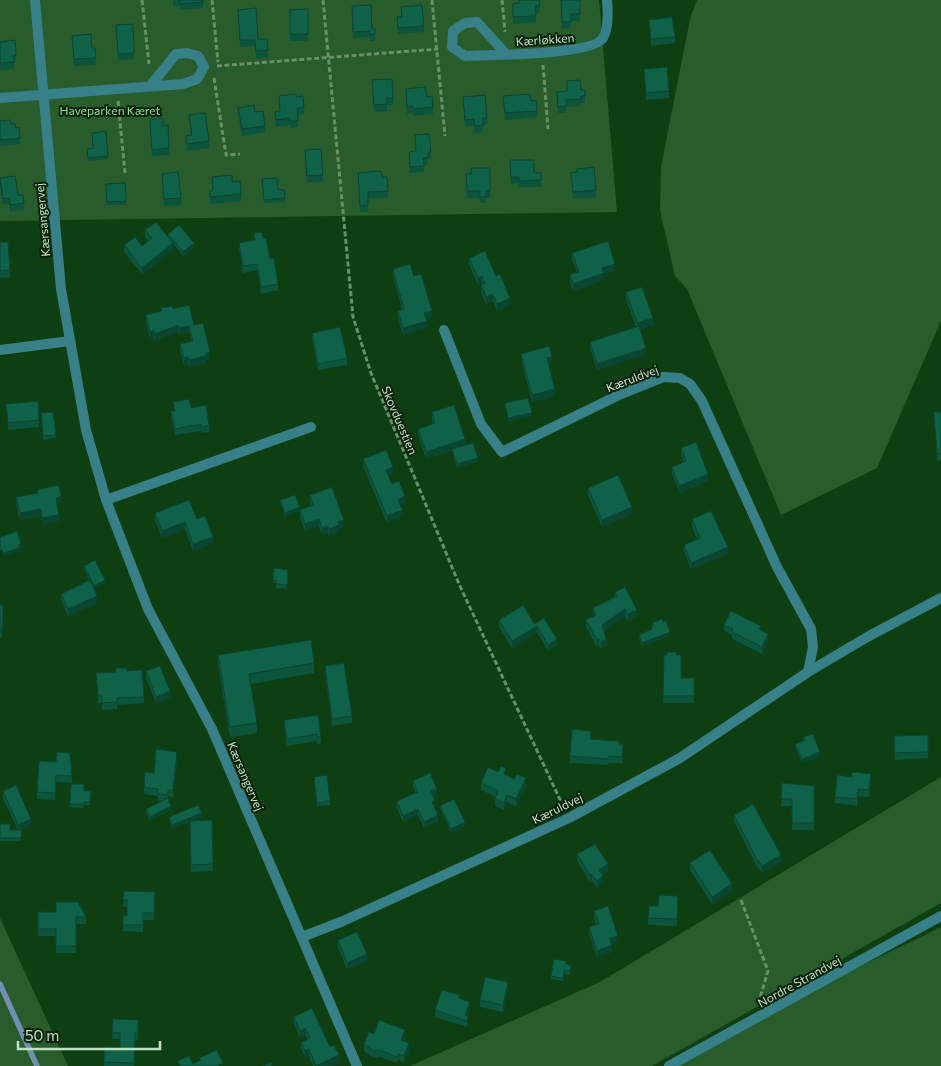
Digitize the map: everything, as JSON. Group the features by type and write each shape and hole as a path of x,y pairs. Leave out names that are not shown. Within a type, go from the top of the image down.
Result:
{"street":[{"name":"Kærsangervej","path":"35,0 61,289 86,430 106,500 148,609 212,729 357,1066"},
{"name":"Kærløkken","path":"506,54 477,22 465,23 453,31 452,47 465,56 573,51 595,45 603,38 608,13 607,0"},
{"path":"0,98 183,84 197,79 208,67 198,56 187,52 176,54 151,86"},
{"name":"Kæruldvej","path":"444,330 481,424 502,452 621,394 663,377 680,378 690,384 702,401 769,550 811,629 813,647 808,672"},
{"path":"0,350 70,341"},
{"path":"106,500 312,427"},
{"name":"Kæruldvej","path":"302,937 343,921 569,818 680,758 808,672 869,636 941,598"},
{"name":"Nordre Strandvej","path":"669,1066 939,920"}],"path":[{"path":"142,0 151,86"},
{"path":"212,0 218,66"},
{"name":"Skovduestien","path":"323,0 356,327 371,373 459,584 569,818"},
{"path":"432,0 445,136"},
{"path":"502,0 506,54"},
{"path":"240,154 226,155 208,67 452,47"},
{"path":"542,52 548,129"},
{"path":"117,89 125,173"},
{"path":"742,900 768,971 753,1021"}],"green space":[{"name":"Haveparken Kæret","path":"0,0 599,0 617,212 0,221"},
{"path":"697,0 941,0 941,321 877,468 781,515 687,289 675,276 660,210 661,167 690,19"},
{"path":"941,777 941,903 652,1066 410,1066 600,982"},
{"path":"0,918 68,1066 0,1066"},
{"path":"941,927 941,1066 679,1066 830,981"}],"building":[{"path":"180,0 203,0 203,2 180,4"},
{"path":"519,0 539,0 540,6 535,6 536,16 513,17 513,4 519,3"},
{"path":"561,0 580,0 580,14 571,14 571,22 562,22"},
{"path":"371,5 372,29 375,29 375,34 370,34 370,31 353,32 352,6"},
{"path":"422,5 424,26 398,28 397,17 402,17 401,7"},
{"path":"256,8 258,39 267,39 268,50 256,51 255,40 240,40 238,10"},
{"path":"308,9 308,34 290,34 290,10"},
{"path":"672,17 675,37 651,39 649,20"},
{"path":"133,24 134,53 118,54 116,25"},
{"path":"91,34 92,48 95,48 96,58 74,59 72,36"},
{"path":"15,40 16,55 13,56 14,62 0,63 0,42"},
{"path":"667,67 669,91 646,93 644,69"},
{"path":"392,79 393,98 386,98 387,104 374,105 372,80"},
{"path":"580,80 581,90 585,90 585,96 581,96 581,99 566,100 566,106 558,107 557,92 567,91 567,81"},
{"path":"425,87 427,97 432,96 433,107 413,109 413,106 407,107 406,89"},
{"path":"296,94 296,97 303,96 304,107 297,108 298,121 290,121 290,118 276,120 275,112 280,111 279,96"},
{"path":"530,94 531,101 536,100 537,111 505,113 503,96"},
{"path":"485,95 487,118 483,118 483,125 475,126 474,119 465,120 463,97"},
{"path":"254,105 255,112 263,111 265,126 242,129 238,108"},
{"path":"205,113 209,141 187,144 186,136 192,135 189,115"},
{"path":"163,118 163,126 168,125 169,148 152,150 150,120"},
{"path":"10,120 11,124 15,124 16,128 19,127 20,138 0,140 0,121"},
{"path":"106,131 108,156 88,158 87,149 93,148 92,133"},
{"path":"429,134 431,152 428,152 428,158 423,158 424,166 410,167 409,152 416,151 415,135"},
{"path":"321,149 323,175 307,176 305,150"},
{"path":"510,160 534,160 534,173 541,173 541,180 519,181 519,177 511,177"},
{"path":"594,167 596,190 573,192 571,173 577,172 577,169"},
{"path":"471,168 490,168 490,191 486,191 486,197 480,197 480,191 467,191 466,174 471,174"},
{"path":"381,171 382,177 387,177 388,191 368,192 368,205 360,206 358,173"},
{"path":"178,172 181,198 164,199 162,174"},
{"path":"232,175 232,182 240,181 241,194 210,197 210,191 213,190 212,177"},
{"path":"15,176 18,195 23,195 24,203 10,205 9,198 3,199 0,178"},
{"path":"277,178 278,190 284,190 285,198 264,200 262,179"},
{"path":"125,183 126,201 107,202 106,184"},
{"path":"156,222 173,243 142,268 124,245 135,237 142,246 152,238 145,230"},
{"path":"179,225 194,243 183,252 168,234"},
{"path":"262,232 263,238 266,238 270,259 274,258 278,284 261,287 257,264 243,266 239,243 255,240 254,233"},
{"path":"608,241 615,264 602,268 604,273 573,284 570,274 579,272 572,253"},
{"path":"0,242 8,242 10,270 0,271"},
{"path":"485,251 496,276 500,274 510,298 497,304 493,294 486,297 481,285 485,283 482,276 478,278 469,258"},
{"path":"410,264 414,276 421,274 432,311 424,313 427,321 403,328 398,311 404,309 393,269"},
{"path":"642,287 653,318 637,323 626,292"},
{"path":"189,305 194,325 203,323 210,352 206,353 206,356 189,360 188,357 184,358 180,344 193,341 189,326 179,328 178,325 155,334 154,331 150,332 146,315 162,311 161,308 172,306 173,309"},
{"path":"639,326 646,348 597,364 590,342"},
{"path":"340,327 347,358 318,364 312,333"},
{"path":"549,346 552,357 547,358 555,389 532,395 521,354"},
{"path":"528,398 532,413 508,418 505,403"},
{"path":"189,399 191,408 206,405 209,425 201,427 201,424 175,429 171,411 175,411 173,402"},
{"path":"38,401 39,420 8,423 6,404"},
{"path":"454,405 465,439 426,452 418,429 435,423 432,412"},
{"path":"53,412 56,435 43,436 41,413"},
{"path":"934,412 941,412 941,454 937,454"},
{"path":"696,442 708,474 679,486 672,467 686,461 681,448"},
{"path":"473,443 478,458 457,464 452,449"},
{"path":"386,450 393,467 386,470 392,484 399,481 405,496 398,499 402,510 387,516 363,459"},
{"path":"618,475 632,507 602,520 588,488"},
{"path":"59,485 61,496 56,498 59,515 42,518 41,509 20,513 16,497 38,493 37,490"},
{"path":"332,487 344,520 338,522 339,525 329,529 328,526 322,528 319,519 305,524 300,510 313,505 310,495"},
{"path":"295,495 300,507 285,513 280,500"},
{"path":"189,500 197,519 205,516 213,537 193,544 185,522 162,531 155,513"},
{"path":"711,511 728,547 691,563 684,545 700,538 692,519"},
{"path":"17,531 21,544 19,548 3,553 2,550 0,551 0,537"},
{"path":"95,560 105,580 94,586 84,566"},
{"path":"274,568 288,570 287,585 276,584 276,580 273,580"},
{"path":"90,580 97,596 68,609 61,594"},
{"path":"625,587 637,610 628,614 625,609 602,625 606,639 601,642 599,639 597,640 586,620 596,615 593,608 617,596 615,592"},
{"path":"0,605 3,605 2,631 0,631"},
{"path":"523,605 534,624 544,618 557,639 548,645 537,626 512,641 499,620"},
{"path":"731,611 761,626 759,629 768,634 762,647 732,632 733,629 724,625"},
{"path":"662,619 663,622 666,621 670,632 642,643 639,635 652,629 651,626 654,626 652,623"},
{"path":"311,640 314,663 249,674 257,723 230,727 218,655"},
{"path":"667,652 676,652 676,655 681,655 681,678 694,678 694,696 663,696 664,655 667,655"},
{"path":"344,663 352,716 332,719 325,666"},
{"path":"160,666 170,691 156,697 146,671"},
{"path":"116,668 127,668 127,671 142,670 144,697 117,698 117,702 102,703 102,696 98,696 96,673 116,672"},
{"path":"318,715 321,737 317,737 317,734 287,739 284,720"},
{"path":"572,729 591,731 590,739 619,741 619,744 623,744 622,757 609,756 608,759 570,756"},
{"path":"813,734 820,752 802,759 795,744 805,740 803,737"},
{"path":"928,735 928,752 895,753 894,736"},
{"path":"156,749 177,752 173,790 168,790 168,795 158,794 158,789 144,787 145,772 154,773"},
{"path":"57,752 70,753 72,776 56,775 55,793 37,792 39,761 56,762"},
{"path":"501,766 506,768 504,774 514,779 517,774 526,778 516,799 507,795 504,803 495,799 498,791 481,783 488,767 498,772"},
{"path":"852,772 871,774 869,790 858,789 857,799 835,797 837,775 852,777"},
{"path":"430,773 437,789 431,791 435,801 432,802 438,815 424,822 418,809 403,816 397,801 418,792 413,781"},
{"path":"327,775 330,801 317,803 314,777"},
{"path":"782,783 814,786 814,823 792,823 792,799 781,799"},
{"path":"71,784 84,784 84,791 91,791 90,802 70,804"},
{"path":"16,785 31,819 18,825 3,791"},
{"path":"168,798 171,806 150,817 146,809"},
{"path":"454,799 465,822 451,829 440,806"},
{"path":"753,804 781,855 762,866 758,862 734,815"},
{"path":"198,805 202,813 172,825 169,817"},
{"path":"212,820 213,864 191,865 190,821"},
{"path":"0,824 10,824 10,830 22,830 21,838 0,838"},
{"path":"595,844 608,864 599,870 603,876 597,881 592,874 590,875 577,854"},
{"path":"710,850 732,884 712,897 690,863"},
{"path":"124,891 155,892 154,913 143,913 143,925 123,925 123,916 127,916 127,900 123,900"},
{"path":"659,895 678,896 677,919 648,918 649,906 658,906"},
{"path":"56,902 78,902 86,917 76,917 76,946 56,946 56,929 38,929 38,912 56,912"},
{"path":"608,906 618,936 610,938 612,945 597,951 589,927 599,924 594,911"},
{"path":"357,932 367,954 347,963 338,940"},
{"path":"554,959 566,961 565,964 571,965 570,971 564,970 563,978 551,976"},
{"path":"485,977 508,982 503,1005 480,1000"},
{"path":"442,990 460,995 459,998 470,1002 465,1015 468,1016 467,1021 435,1010"},
{"path":"312,1008 330,1047 334,1045 339,1055 316,1066 309,1049 305,1051 301,1042 310,1038 305,1028 300,1031 294,1017"},
{"path":"113,1019 138,1020 138,1033 135,1033 134,1063 104,1062 104,1047 120,1048 120,1033 112,1032"},
{"path":"379,1020 405,1030 401,1040 409,1043 404,1056 398,1054 397,1057 380,1050 374,1051 364,1044 369,1032 374,1034"},
{"path":"217,1050 223,1063 219,1066 180,1066 178,1061 189,1056 193,1064 201,1060 199,1058"},
{"path":"271,1062 272,1066 263,1066"}],"waterway":[{"path":"0,984 37,1066"}]}
